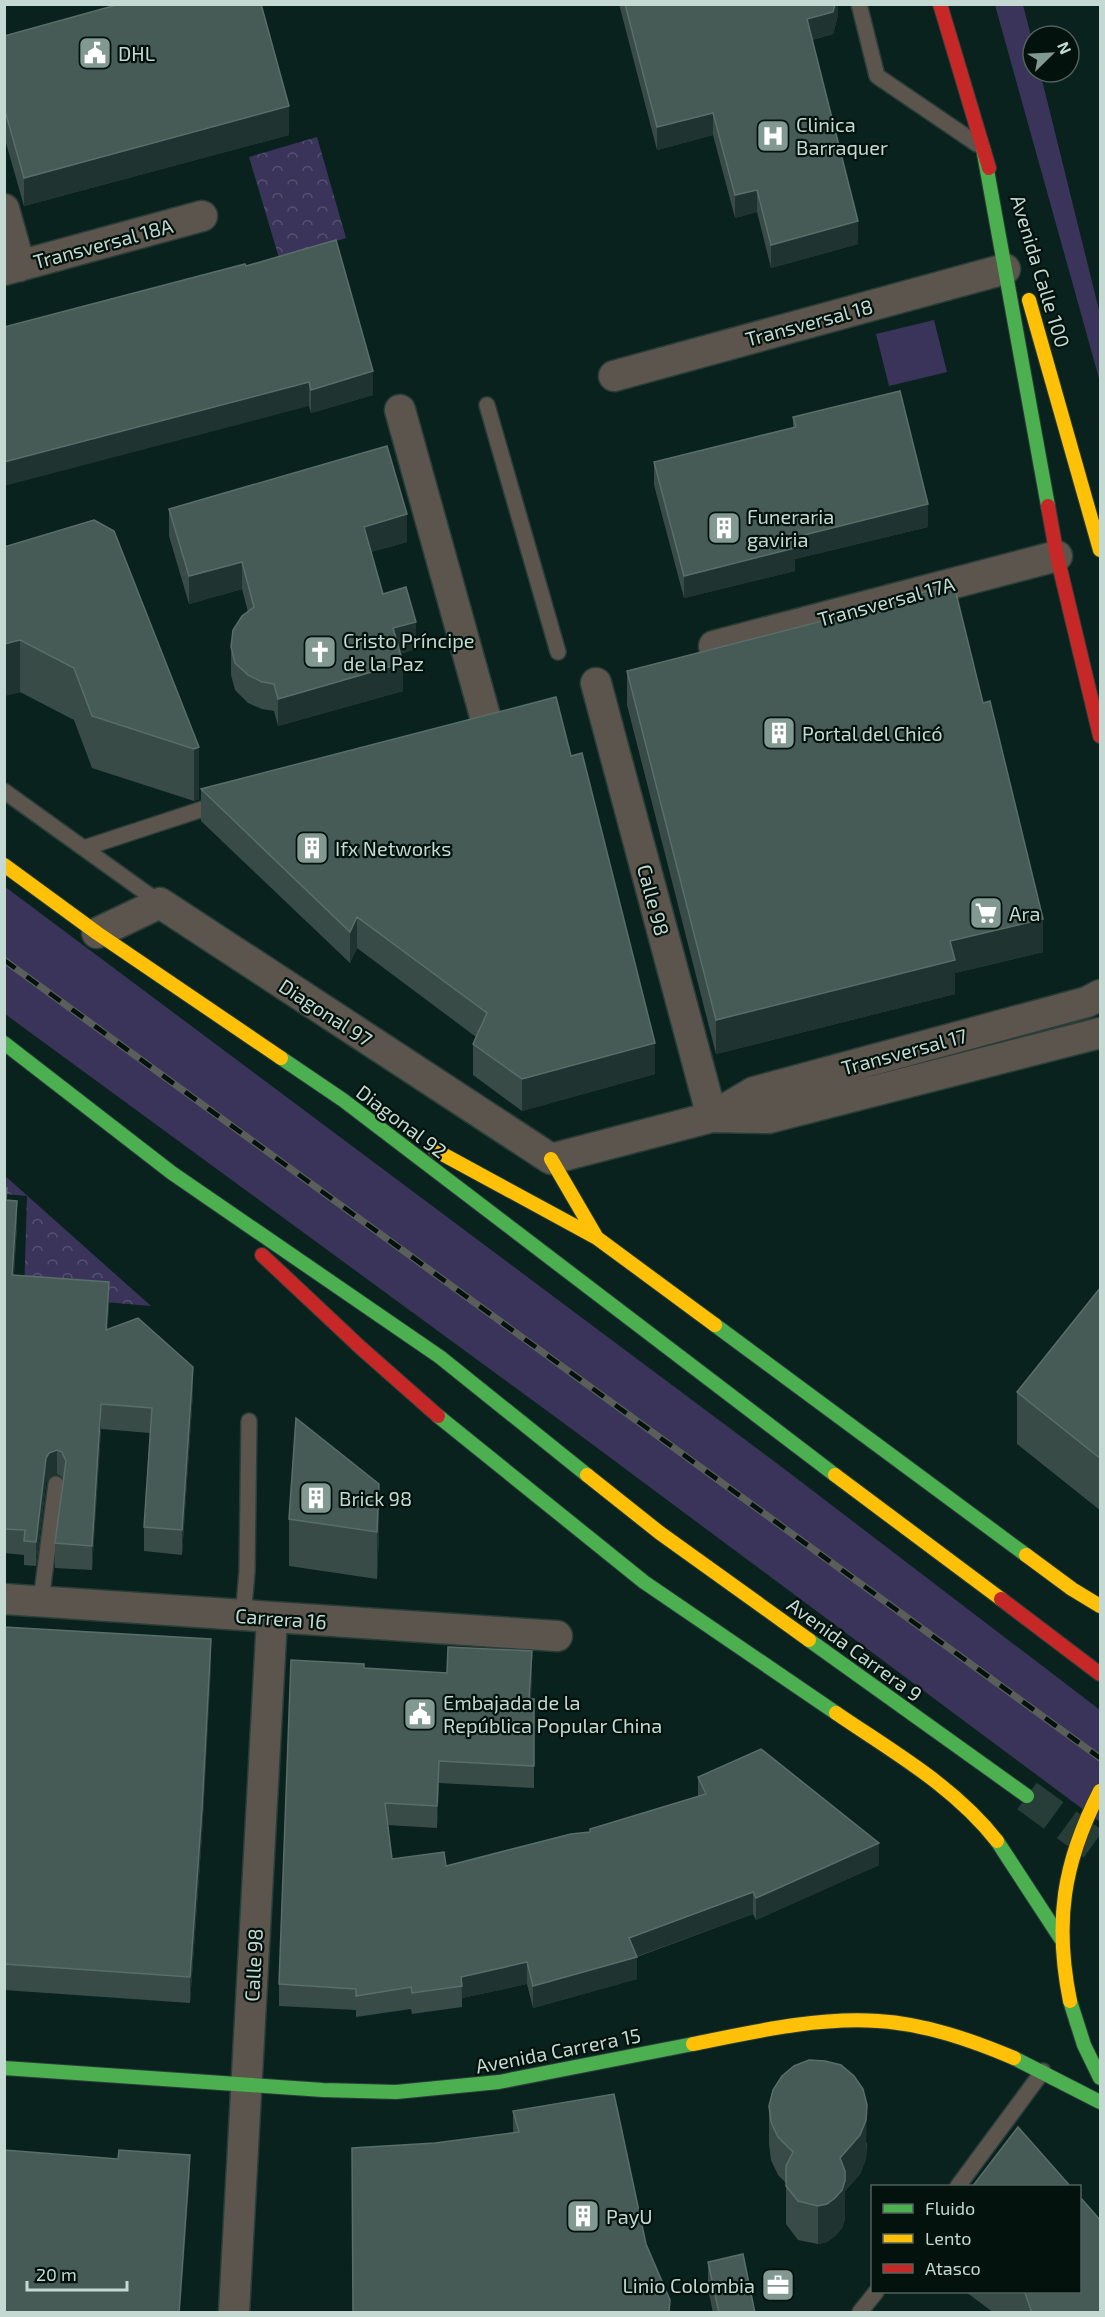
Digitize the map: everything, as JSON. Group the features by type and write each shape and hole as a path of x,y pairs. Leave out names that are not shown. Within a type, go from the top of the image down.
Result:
{"main road":[{"name":"Avenida Calle 100","path":"940,4 983,148 1016,273 1101,550"},
{"path":"1016,273 1057,556 1101,736"},
{"name":"Diagonal 92","path":"4,865 97,933 343,1100 764,1422 1101,1674"},
{"path":"4,1044 172,1173 438,1416 644,1582 947,1789 978,1818 1004,1851 1061,1939"},
{"path":"343,1100 597,1238 1072,1589 1101,1606"},
{"path":"551,1159 597,1238"},
{"name":"Avenida Carrera 9","path":"172,1173 440,1357 660,1533 1027,1796"},
{"path":"1072,1589 1101,1592"},
{"path":"1101,1791 1081,1832 1070,1866 1061,1939 1063,1968 1076,2022 1085,2047 1101,2078"},
{"name":"Avenida Carrera 15","path":"4,2068 247,2085 410,2091 475,2086 714,2039 814,2023 879,2021 939,2031 1044,2070 1101,2102"}],"street":[{"path":"4,209 12,268"},
{"name":"Transversal 18A","path":"12,268 202,216"},
{"name":"Transversal 18","path":"614,376 1016,273"},
{"path":"400,410 485,716"},
{"name":"Transversal 17A","path":"714,646 1057,556"},
{"name":"Calle 98","path":"596,683 712,1117"},
{"path":"97,933 160,903"},
{"name":"Diagonal 97","path":"160,903 551,1159"},
{"name":"Transversal 17","path":"551,1159 712,1117 754,1092 1088,1002 1101,995"},
{"name":"Transversal 17","path":"712,1117 769,1119 1101,1033"},
{"name":"Carrera 16","path":"4,1599 557,1636"},
{"name":"Calle 98","path":"234,2313 247,2085 257,1617"}],"lane":[{"path":"859,4 877,76 983,148"},
{"path":"487,405 558,652"},
{"path":"4,791 160,903"},
{"path":"84,848 228,800"},
{"path":"249,1421 246,1572 257,1617"},
{"path":"41,1601 56,1484"},
{"path":"959,2185 1044,2070"},
{"path":"860,2313 875,2293"}],"green space":[{"path":"995,5 1023,5 1028,24 1021,24 1021,84 1043,84 1100,314 1100,382"},
{"path":"317,137 346,238 279,258 249,157"},
{"path":"934,320 947,372 889,386 876,334"},
{"path":"4,886 783,1468 1100,1710 1100,1822 569,1427 5,1014"},
{"path":"4,1175 151,1306 24,1295 27,1196 5,1194"}],"building":[{"path":"120,4 261,4 289,106 24,178 4,107 4,36"},
{"name":"Clinica Barraquer","path":"625,4 835,4 833,12 807,19 858,221 771,245 757,190 735,195 713,113 657,127"},
{"path":"336,240 373,371 311,390 309,382 4,462 4,327 245,264 246,266"},
{"path":"900,391 928,504 792,538 795,548 684,576 654,462 796,427 793,417"},
{"path":"387,446 407,514 364,527 383,594 406,587 416,622 393,628 403,663 278,699 274,684 262,682 248,675 235,663 231,647 233,630 242,616 254,607 242,562 189,576 169,509"},
{"path":"94,520 114,531 199,747 194,749 92,716 74,668 20,640 4,644 4,547"},
{"path":"954,585 983,703 990,701 1043,919 950,941 955,960 716,1020 627,671 873,608 872,604"},
{"path":"556,697 571,756 582,753 655,1043 522,1079 473,1044 487,1013 357,917 350,932 201,789"},
{"path":"4,1188 7,1188 6,1200 17,1201 12,1275 109,1282 106,1330 138,1318 193,1367 182,1530 144,1527 152,1408 101,1404 92,1546 55,1543 66,1461 62,1452 57,1450 49,1453 46,1458 36,1542 24,1541 25,1530 4,1529"},
{"path":"1101,1287 1101,1459 1017,1392"},
{"path":"296,1418 379,1484 377,1532 289,1519"},
{"path":"4,1627 211,1639 190,1977 4,1964"},
{"path":"448,1647 532,1651 529,1699 534,1699 534,1766 439,1761 437,1806 385,1803 392,1859 444,1852 446,1866 571,1834 590,1832 590,1829 706,1794 698,1777 761,1749 879,1843 756,1898 753,1892 629,1938 637,1957 533,1986 527,1962 461,1977 462,1986 412,1993 411,1987 356,1996 356,1989 279,1984 291,1660 364,1664 364,1668 447,1673"},
{"path":"809,2060 841,2065 854,2076 863,2089 867,2105 866,2120 860,2135 840,2158 845,2171 842,2190 827,2204 818,2206 798,2201 786,2186 786,2166 793,2152 778,2137 771,2122 769,2106 773,2090 782,2076 794,2066"},
{"path":"614,2094 646,2244 670,2300 669,2313 353,2313 352,2148 435,2143 519,2132 513,2111"},
{"path":"1018,2127 1069,2185 974,2185"},
{"path":"4,2150 118,2159 119,2150 190,2155 179,2313 4,2313"},
{"path":"1081,2198 1101,2221 1101,2313 1032,2313 1025,2293 1081,2293"},
{"path":"743,2254 755,2313 719,2313 708,2262"}],"tunnel":[{"path":"1027,1796 1100,1849"}],"railway":[{"path":"4,960 1100,1758"}],"traffic: fast":[{"path":"983,148 1048,506"},
{"path":"4,1043 172,1173 440,1357 587,1475"},
{"path":"281,1058 343,1100 835,1475"},
{"path":"715,1325 1026,1555"},
{"path":"438,1416 644,1582 836,1713"},
{"path":"809,1640 1027,1796"},
{"path":"997,1841 1061,1939"},
{"path":"1070,2001 1084,2045 1100,2078"},
{"path":"4,2068 323,2090 396,2092 499,2082 693,2044"},
{"path":"1014,2058 1100,2102"}],"traffic: slow":[{"path":"1029,300 1100,550"},
{"path":"4,865 97,933 281,1058"},
{"path":"435,1150 597,1238 715,1325"},
{"path":"551,1159 597,1238"},
{"path":"587,1475 660,1533 809,1640"},
{"path":"835,1475 1001,1599"},
{"path":"1026,1555 1072,1589 1100,1606"},
{"path":"836,1713 922,1771 962,1803 997,1841"},
{"path":"1070,2001 1063,1945 1065,1893 1077,1843 1100,1791"},
{"path":"693,2044 808,2023 878,2021 948,2034 1014,2058"}],"traffic: jam":[{"path":"940,4 989,168"},
{"path":"1048,506 1057,556 1100,736"},
{"path":"262,1255 438,1416"},
{"path":"1001,1599 1100,1674"}],"place":[{"name":"DHL","path":"95,53"},
{"name":"Clinica Barraquer","path":"773,136"},
{"name":"Funeraria gaviria","path":"724,528"},
{"name":"Cristo Príncipe de la Paz","path":"320,652"},
{"name":"Portal del Chicó","path":"779,733"},
{"name":"Ifx Networks","path":"312,848"},
{"name":"Ara","path":"986,913"},
{"name":"Brick 98","path":"316,1498"},
{"name":"Embajada de la República Popular China","path":"420,1714"},
{"name":"PayU","path":"583,2216"},
{"name":"Linio Colombia","path":"778,2285"}]}
